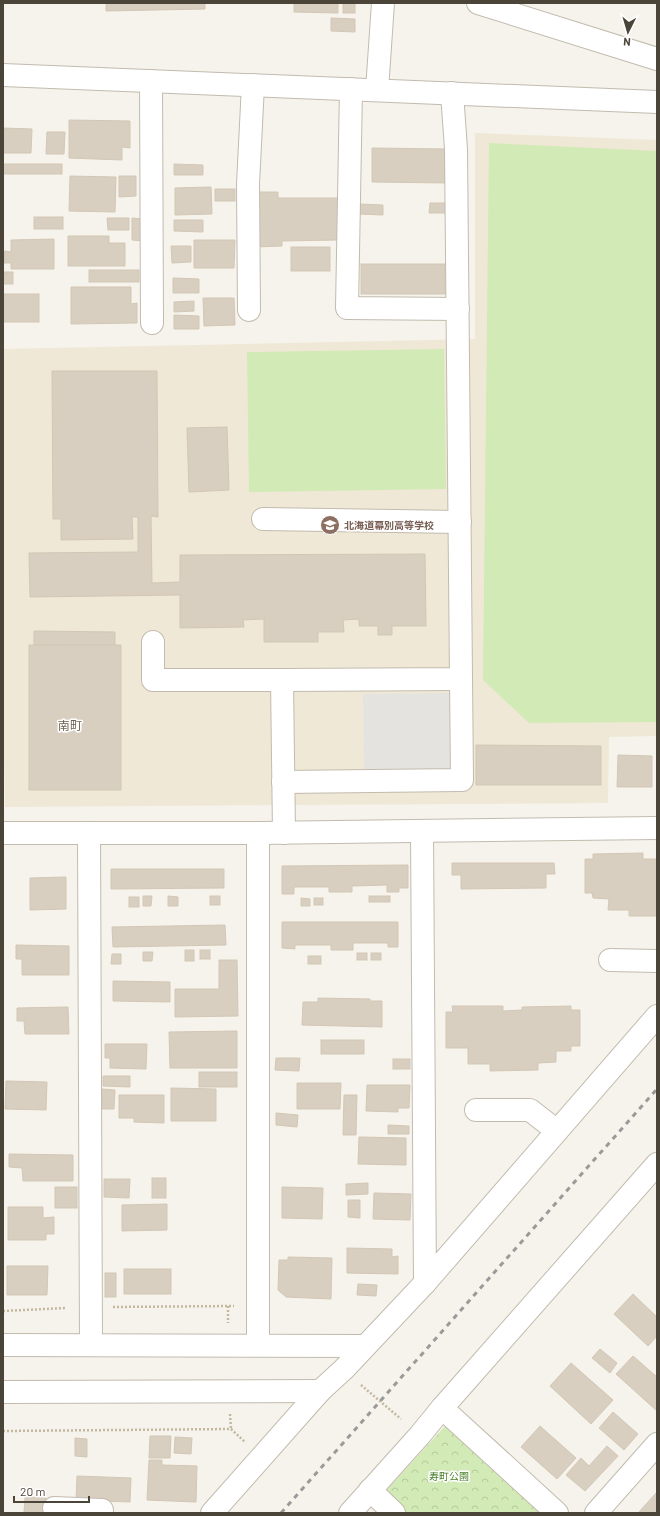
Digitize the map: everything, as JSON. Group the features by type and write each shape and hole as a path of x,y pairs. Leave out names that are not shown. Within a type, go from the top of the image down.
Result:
{"street":[{"path":"377,90 383,3"},
{"path":"478,3 657,59"},
{"path":"3,75 657,102"},
{"path":"151,81 152,323"},
{"path":"249,310 248,184 253,86"},
{"path":"351,89 347,308 458,309"},
{"path":"283,782 462,780 456,149 452,93"},
{"path":"263,519 460,522"},
{"path":"153,642 153,680 461,679"},
{"path":"282,680 284,833"},
{"path":"3,833 284,833 657,828"},
{"path":"422,831 425,1283"},
{"path":"89,832 91,1345"},
{"path":"258,833 258,1345"},
{"path":"610,960 657,961"},
{"path":"212,1513 320,1391 344,1369 425,1283 657,1016"},
{"path":"476,1110 530,1110 557,1130"},
{"path":"350,1513 657,1164"},
{"path":"3,1345 365,1346"},
{"path":"3,1392 320,1391"},
{"path":"442,1408 557,1513"},
{"path":"596,1513 657,1444"},
{"path":"370,1490 394,1513"},
{"path":"54,1508 102,1510 101,1513"}],"path":[{"path":"3,1311 91,1307 258,1306"},
{"path":"344,1369 420,1435"},
{"path":"3,1431 231,1429 261,1457"}],"shaded area":[{"name":"北海道幕別高等学校","path":"475,133 657,140 657,736 609,737 608,803 5,807 3,702 3,349 475,339"},
{"path":"449,693 450,769 364,770 363,694"}],"green space":[{"path":"489,143 657,151 657,722 529,723 483,680"},
{"path":"444,349 446,489 249,492 247,352"},
{"name":"寿町公園","path":"446,1425 545,1513 406,1513 384,1493"}],"building":[{"path":"106,3 205,3 205,9 106,11"},
{"path":"294,3 338,3 338,13 294,12"},
{"path":"343,3 355,3 355,13 343,13"},
{"path":"331,18 355,19 355,32 331,31"},
{"path":"69,120 130,121 130,148 122,147 122,160 69,158"},
{"path":"3,128 32,129 31,153 3,153"},
{"path":"47,132 65,132 64,154 46,154"},
{"path":"372,148 449,149 449,183 372,182"},
{"path":"3,164 62,164 62,174 3,174"},
{"path":"174,164 203,165 203,175 174,175"},
{"path":"70,176 116,177 115,212 69,211"},
{"path":"119,176 136,176 136,196 119,197"},
{"path":"211,187 212,214 175,215 175,188"},
{"path":"215,189 235,189 235,201 215,201"},
{"path":"255,192 278,192 278,198 338,198 338,240 282,241 282,246 255,247"},
{"path":"430,203 452,203 452,213 429,213"},
{"path":"360,204 383,205 383,215 360,214"},
{"path":"34,217 63,217 63,229 34,229"},
{"path":"107,218 129,218 129,230 108,230"},
{"path":"132,218 143,219 143,241 132,240"},
{"path":"174,220 203,220 203,232 174,231"},
{"path":"68,236 109,236 109,243 125,243 125,266 68,266"},
{"path":"54,239 54,269 11,269 11,263 4,263 4,251 11,252 11,240"},
{"path":"194,240 235,240 234,268 194,268"},
{"path":"171,246 191,246 191,262 172,263"},
{"path":"291,247 330,247 330,271 291,271"},
{"path":"361,264 445,264 445,294 361,294"},
{"path":"89,270 139,270 139,282 89,282"},
{"path":"3,272 13,272 13,284 3,284"},
{"path":"173,278 199,279 199,293 173,293"},
{"path":"71,287 131,287 131,304 137,303 137,323 71,324"},
{"path":"3,294 39,294 39,322 3,322"},
{"path":"203,298 234,298 235,325 204,326"},
{"path":"194,301 194,311 174,312 174,302"},
{"path":"174,315 199,316 199,329 174,329"},
{"path":"52,371 157,371 158,517 151,516 152,583 180,582 180,555 425,554 426,626 392,626 392,635 378,635 378,626 359,626 359,619 343,620 344,632 318,632 318,642 264,642 264,619 243,620 244,627 180,628 180,595 30,597 29,553 138,552 138,517 132,517 133,539 61,540 61,519 53,519"},
{"path":"227,427 229,490 189,492 187,428"},
{"path":"34,631 115,632 115,646 34,645"},
{"path":"29,645 121,645 121,790 29,790"},
{"path":"476,745 601,746 601,785 476,785"},
{"path":"618,755 652,756 652,787 617,787"},
{"path":"643,853 643,859 657,859 657,916 629,916 629,910 608,910 609,899 593,898 592,893 585,893 585,859 593,859 593,854"},
{"path":"452,863 554,863 555,874 546,874 546,888 461,889 461,875 452,875"},
{"path":"408,865 408,888 399,888 399,892 387,892 387,885 352,886 352,892 329,892 329,887 294,887 294,894 282,894 282,866"},
{"path":"111,869 224,869 224,888 111,889"},
{"path":"66,877 66,909 30,910 30,878"},
{"path":"143,896 152,896 151,906 143,906"},
{"path":"168,896 178,897 178,906 168,906"},
{"path":"210,896 220,896 220,905 210,905"},
{"path":"369,896 390,896 390,902 369,902"},
{"path":"129,897 139,897 139,907 129,907"},
{"path":"301,898 310,899 310,906 301,906"},
{"path":"314,898 323,898 323,905 314,905"},
{"path":"282,922 398,922 398,947 388,947 388,943 353,943 353,950 331,950 331,945 295,945 295,949 282,948"},
{"path":"225,925 226,945 113,947 112,927"},
{"path":"16,945 69,946 69,975 22,975 22,959 16,959"},
{"path":"185,950 194,950 194,961 185,961"},
{"path":"200,950 210,950 210,959 200,959"},
{"path":"143,952 153,952 152,961 143,961"},
{"path":"357,953 367,953 367,960 357,960"},
{"path":"371,953 381,953 381,960 371,960"},
{"path":"112,954 121,954 121,964 111,964"},
{"path":"308,956 321,956 321,964 308,964"},
{"path":"219,960 237,960 238,1016 175,1017 175,989 219,989"},
{"path":"113,981 170,982 170,1002 113,1001"},
{"path":"318,998 370,999 370,1001 382,1001 382,1027 302,1025 303,1002 318,1002"},
{"path":"452,1006 503,1006 503,1011 522,1010 522,1007 571,1006 571,1010 580,1010 580,1046 571,1046 571,1051 556,1051 556,1062 538,1063 538,1070 490,1071 490,1064 468,1064 468,1048 446,1048 446,1012 453,1012"},
{"path":"68,1007 69,1034 25,1034 24,1021 17,1021 17,1008"},
{"path":"237,1031 237,1068 170,1068 169,1032"},
{"path":"321,1040 364,1040 364,1054 321,1054"},
{"path":"105,1044 147,1044 146,1069 110,1068 110,1058 105,1058"},
{"path":"276,1058 300,1058 299,1071 275,1070"},
{"path":"393,1059 410,1059 410,1069 393,1069"},
{"path":"199,1072 237,1072 237,1087 199,1087"},
{"path":"103,1076 130,1076 130,1087 103,1086"},
{"path":"6,1081 47,1082 46,1110 5,1109"},
{"path":"297,1083 341,1083 340,1109 297,1109"},
{"path":"367,1085 410,1085 409,1108 398,1108 398,1112 366,1111"},
{"path":"171,1088 216,1089 216,1121 171,1121"},
{"path":"102,1089 115,1090 114,1109 102,1109"},
{"path":"119,1095 164,1095 164,1123 134,1122 134,1118 119,1118"},
{"path":"344,1095 357,1095 356,1135 343,1135"},
{"path":"276,1113 298,1115 297,1127 276,1125"},
{"path":"388,1125 409,1126 409,1134 388,1134"},
{"path":"359,1137 406,1138 406,1165 358,1164"},
{"path":"9,1154 73,1155 73,1181 23,1181 22,1168 9,1167"},
{"path":"152,1178 166,1178 166,1198 152,1198"},
{"path":"104,1179 130,1179 129,1198 104,1197"},
{"path":"368,1183 368,1194 346,1195 346,1184"},
{"path":"55,1187 77,1187 77,1208 55,1208"},
{"path":"282,1187 323,1188 322,1219 282,1218"},
{"path":"374,1193 411,1194 410,1220 373,1219"},
{"path":"348,1200 360,1200 360,1218 348,1217"},
{"path":"167,1204 167,1230 122,1231 122,1205"},
{"path":"8,1207 43,1207 43,1218 54,1217 54,1234 46,1234 46,1240 8,1240"},
{"path":"347,1248 392,1249 392,1257 398,1256 398,1274 347,1273"},
{"path":"288,1257 332,1258 331,1299 286,1297 278,1290 279,1260 288,1260"},
{"path":"7,1266 48,1266 47,1295 7,1295"},
{"path":"124,1269 171,1269 171,1294 124,1294"},
{"path":"105,1273 116,1273 116,1297 105,1297"},
{"path":"358,1284 377,1285 376,1296 357,1295"},
{"path":"633,1294 657,1317 657,1336 648,1346 614,1314"},
{"path":"600,1349 617,1363 610,1373 592,1358"},
{"path":"633,1356 657,1377 657,1411 616,1374"},
{"path":"571,1363 613,1400 591,1424 550,1386"},
{"path":"613,1412 638,1434 624,1450 599,1428"},
{"path":"540,1426 576,1458 557,1479 521,1447"},
{"path":"150,1436 171,1436 170,1458 149,1458"},
{"path":"175,1437 192,1438 191,1454 174,1453"},
{"path":"75,1438 87,1439 87,1457 75,1456"},
{"path":"607,1446 618,1456 585,1491 566,1475 581,1458 589,1466"},
{"path":"149,1460 162,1460 162,1465 197,1466 196,1502 147,1500"},
{"path":"77,1476 131,1478 130,1502 76,1500"},
{"path":"657,1492 657,1513 638,1513"},
{"path":"25,1497 46,1498 45,1513 24,1513"}],"railway":[{"path":"281,1513 657,1089"}],"place":[{"name":"北海道幕別高等学校","path":"330,525"}],"district":[{"name":"南町","path":"70,726"}]}
